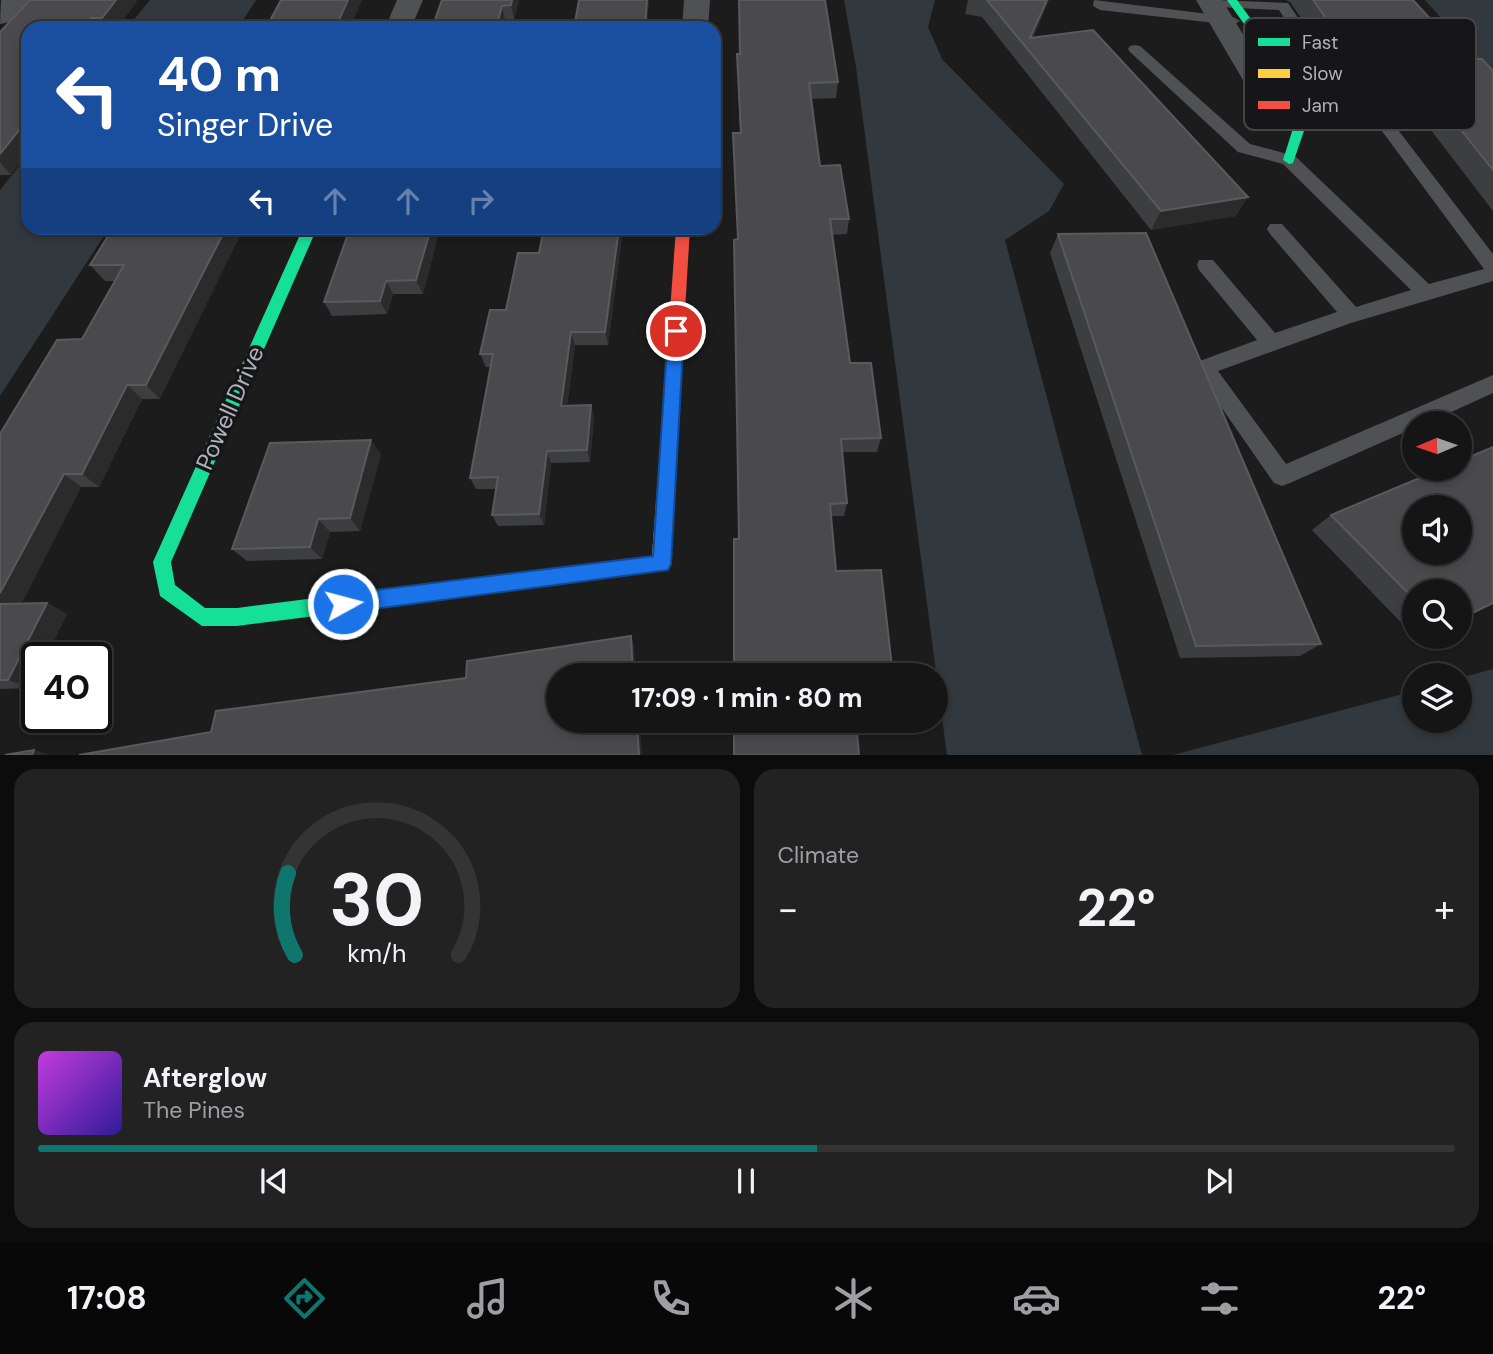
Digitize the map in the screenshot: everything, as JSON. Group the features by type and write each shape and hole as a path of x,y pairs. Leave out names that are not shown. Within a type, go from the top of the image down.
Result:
{"street":[{"path":"0,16 16,0"},
{"path":"401,21 410,0"},
{"path":"696,21 697,0"},
{"path":"1225,8 1244,50"},
{"path":"1289,160 1298,130"},
{"name":"Powell Drive","path":"307,235 162,562 167,590 202,617 237,617 661,564 682,235"}],"lane":[{"path":"1101,0 1100,6 1225,8 1281,3 1291,18"},
{"path":"1135,49 1244,148 1289,160 1425,292"},
{"path":"1390,130 1493,268"},
{"path":"1276,229 1352,316"},
{"path":"1206,265 1270,342"},
{"path":"1493,274 1425,292 1270,342 1205,368 1282,476 1493,384"}],"shaded area":[{"path":"150,0 256,0 242,21 133,21"},
{"path":"844,0 935,0 928,27 942,59 1064,184 1049,211 1005,240 1142,755 947,755 944,733 948,733 948,663 935,663 856,67"},
{"path":"1425,0 1493,0 1493,76 1476,57 1476,18 1441,18"},
{"path":"21,164 21,235 104,235 0,396 0,190"},
{"path":"1493,669 1493,755 1173,755 1402,694 1402,733 1472,733 1472,675"}],"building":[{"path":"30,0 116,0 102,18 91,18 89,21 21,21 21,128 0,154 0,32"},
{"path":"281,0 348,0 338,21 270,21"},
{"path":"442,0 512,0 511,5 502,6 498,21 434,21"},
{"path":"579,0 647,0 646,21 575,21"},
{"path":"739,0 825,0 838,82 809,83 820,166 840,165 849,219 830,219 850,363 871,363 881,438 841,439 847,503 830,504 836,571 881,570 892,663 734,663 734,539 739,539 734,240 738,239 733,133 741,133 737,54 740,54"},
{"path":"987,0 1047,0 1030,38 1093,30 1248,197 1161,211"},
{"path":"1313,0 1413,0 1429,18 1326,18"},
{"path":"1476,59 1482,59 1493,71 1493,170 1461,130 1476,130"},
{"path":"1146,233 1321,644 1196,646 1058,234"},
{"path":"109,235 222,235 146,385 127,385 82,474 64,474 0,593 0,434 57,340 82,339 124,265 90,265"},
{"path":"348,235 429,235 416,280 386,281 380,301 324,302"},
{"path":"543,235 618,235 605,332 571,332 561,406 591,405 587,450 547,451 539,514 492,515 498,477 470,478 493,354 480,354 490,310 506,310 518,253 539,253"},
{"path":"371,440 350,518 318,519 310,547 232,549 270,443"},
{"path":"1493,447 1493,603 1472,613 1472,579 1402,579 1402,587 1331,515 1412,481 1472,481 1472,456"},
{"path":"47,603 27,642 21,642 21,654 8,680 0,680 0,604"},
{"path":"631,636 632,663 546,663 546,733 638,733 639,755 79,755 211,732 216,711 466,678 467,661"},
{"path":"734,733 857,733 859,755 734,755"},
{"path":"34,750 32,755 5,755"}],"traffic: fast":[{"path":"1232,0 1245,18"},
{"path":"1289,160 1298,130"},
{"path":"307,235 162,562 167,590 202,617 237,617 331,605"}],"traffic: slow":[{"path":"331,605 661,564 671,409"}],"traffic: jam":[{"path":"671,409 683,235"}],"route":[{"path":"343,604 661,564 676,331"}]}
